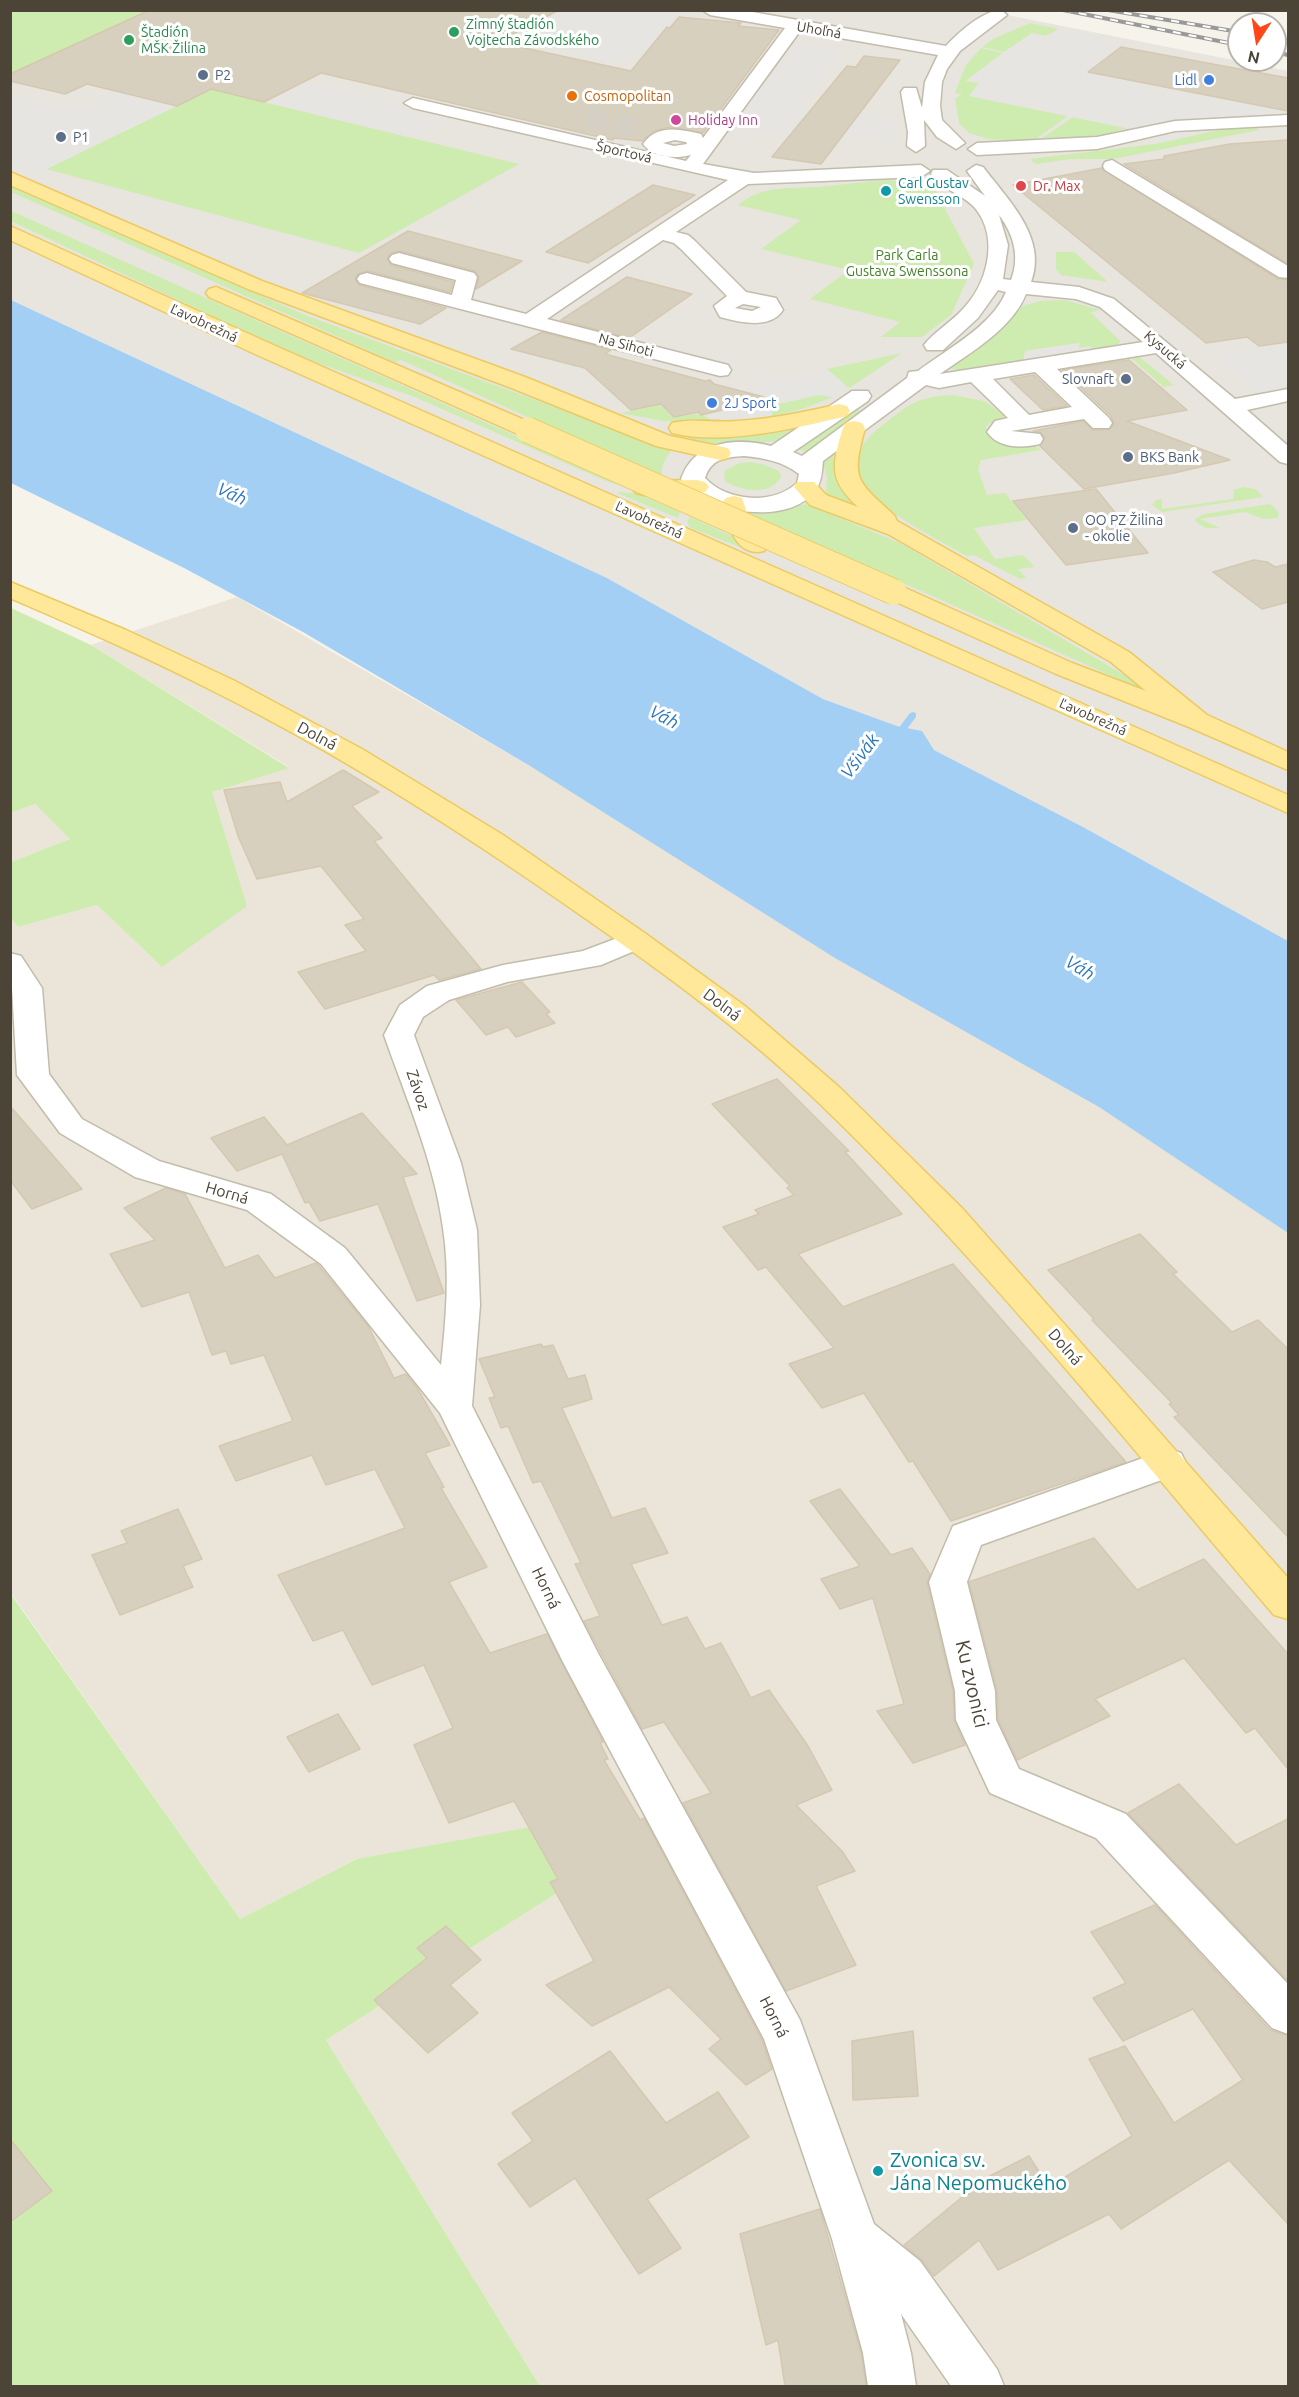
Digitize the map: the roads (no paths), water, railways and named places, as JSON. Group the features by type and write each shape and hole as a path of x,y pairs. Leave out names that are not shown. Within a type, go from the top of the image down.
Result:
{"main road":[{"path":"10,178 255,285 664,441 720,453"},
{"name":"Ľavobrežná","path":"10,232 252,344 1288,805"},
{"name":"Ľavobrežná","path":"199,285 1063,668 1198,721 1288,762"},
{"path":"619,423 722,430 847,419 845,476 855,492 896,529"},
{"path":"544,473 618,486 672,489 697,487"},
{"path":"807,479 818,500 896,529 1120,657 1198,721"},
{"path":"734,503 740,528 758,549 800,589"},
{"name":"Dolná","path":"10,589 117,635 202,676 352,755 493,841 636,939 742,1020 828,1094 950,1216 1168,1463 1288,1604"}],"street":[{"name":"Uhoľná","path":"710,10 795,26 920,62 948,52"},
{"path":"807,479 802,464 777,452 748,449 720,453 698,464 693,471 693,479 697,487 706,494 734,503 769,503 785,500 807,479 812,458 847,419 884,380 913,371 962,321 995,274 998,235 994,224 977,200 959,187 907,165 909,152 917,132 910,98 920,62 974,10"},
{"path":"777,452 847,419 913,371 987,330 1003,315 1020,286 1027,266 1023,240 1015,223 980,161 956,143 933,121 931,109 936,75 948,52 968,34 999,15"},
{"path":"641,130 658,148 691,153 718,131 795,26"},
{"name":"Športová","path":"413,103 691,153 746,177 771,179 837,174 930,173"},
{"path":"930,173 980,161 1136,144 1217,124 1288,120"},
{"path":"909,152 956,143"},
{"name":"Športová","path":"837,174 876,167 909,152"},
{"path":"1112,166 1288,277"},
{"path":"531,320 746,177"},
{"path":"959,187 957,198 966,219"},
{"path":"662,234 681,239 740,298"},
{"path":"979,238 995,274"},
{"path":"399,259 467,277 460,304"},
{"name":"Kysucká","path":"995,274 1020,286 1092,297 1114,308 1288,457"},
{"name":"Na Sihoti","path":"367,279 720,370"},
{"path":"1026,387 1161,346"},
{"path":"913,371 939,381 1026,387 1089,411 1104,425 1072,431"},
{"path":"1026,387 1028,431 1089,411"},
{"path":"1230,407 1288,395"},
{"name":"Závoz","path":"454,1406 461,1338 463,1274 456,1205 399,1035 411,1012 438,993 503,974 590,960 636,939"},
{"name":"Horná","path":"10,962 27,988 33,1075 71,1126 147,1169 259,1202 333,1256 454,1406 583,1662 784,2034 856,2240 887,2353 892,2386"},
{"name":"Ku zvonici","path":"1168,1463 966,1536 948,1582 975,1691 976,1720 1004,1781 1111,1826 1288,2014"},
{"path":"856,2240 903,2277 980,2386"}],"water":[{"name":"Váh","path":"11,300 607,578 823,699 897,726 922,731 934,750 1083,827 1288,941 1288,1233 1099,1107 835,958 530,766 303,632 184,568 11,483"}],"waterway":[{"name":"Všivák","path":"894,740 913,715"}],"tunnel":[{"path":"588,117 632,127"}],"railway":[{"path":"1063,10 1227,43"},
{"path":"1108,10 1227,30"}],"place":[{"name":"Zimný štadión Vojtecha Závodského","path":"454,32"},
{"name":"Štadión MŠK Žilina","path":"129,40"},
{"name":"P2","path":"203,75"},
{"name":"Lidl","path":"1209,80"},
{"name":"Cosmopolitan","path":"572,96"},
{"name":"Holiday Inn","path":"676,120"},
{"name":"P1","path":"61,137"},
{"name":"Dr. Max","path":"1021,186"},
{"name":"Carl Gustav Swensson","path":"886,191"},
{"name":"Slovnaft","path":"1126,379"},
{"name":"2J Sport","path":"712,403"},
{"name":"BKS Bank","path":"1128,457"},
{"name":"OO PZ Žilina - okolie","path":"1073,528"},
{"name":"Zvonica sv. Jána Nepomuckého","path":"878,2171"}],"park label":[{"name":"Park Carla Gustava Swenssona","path":"907,264"}]}
